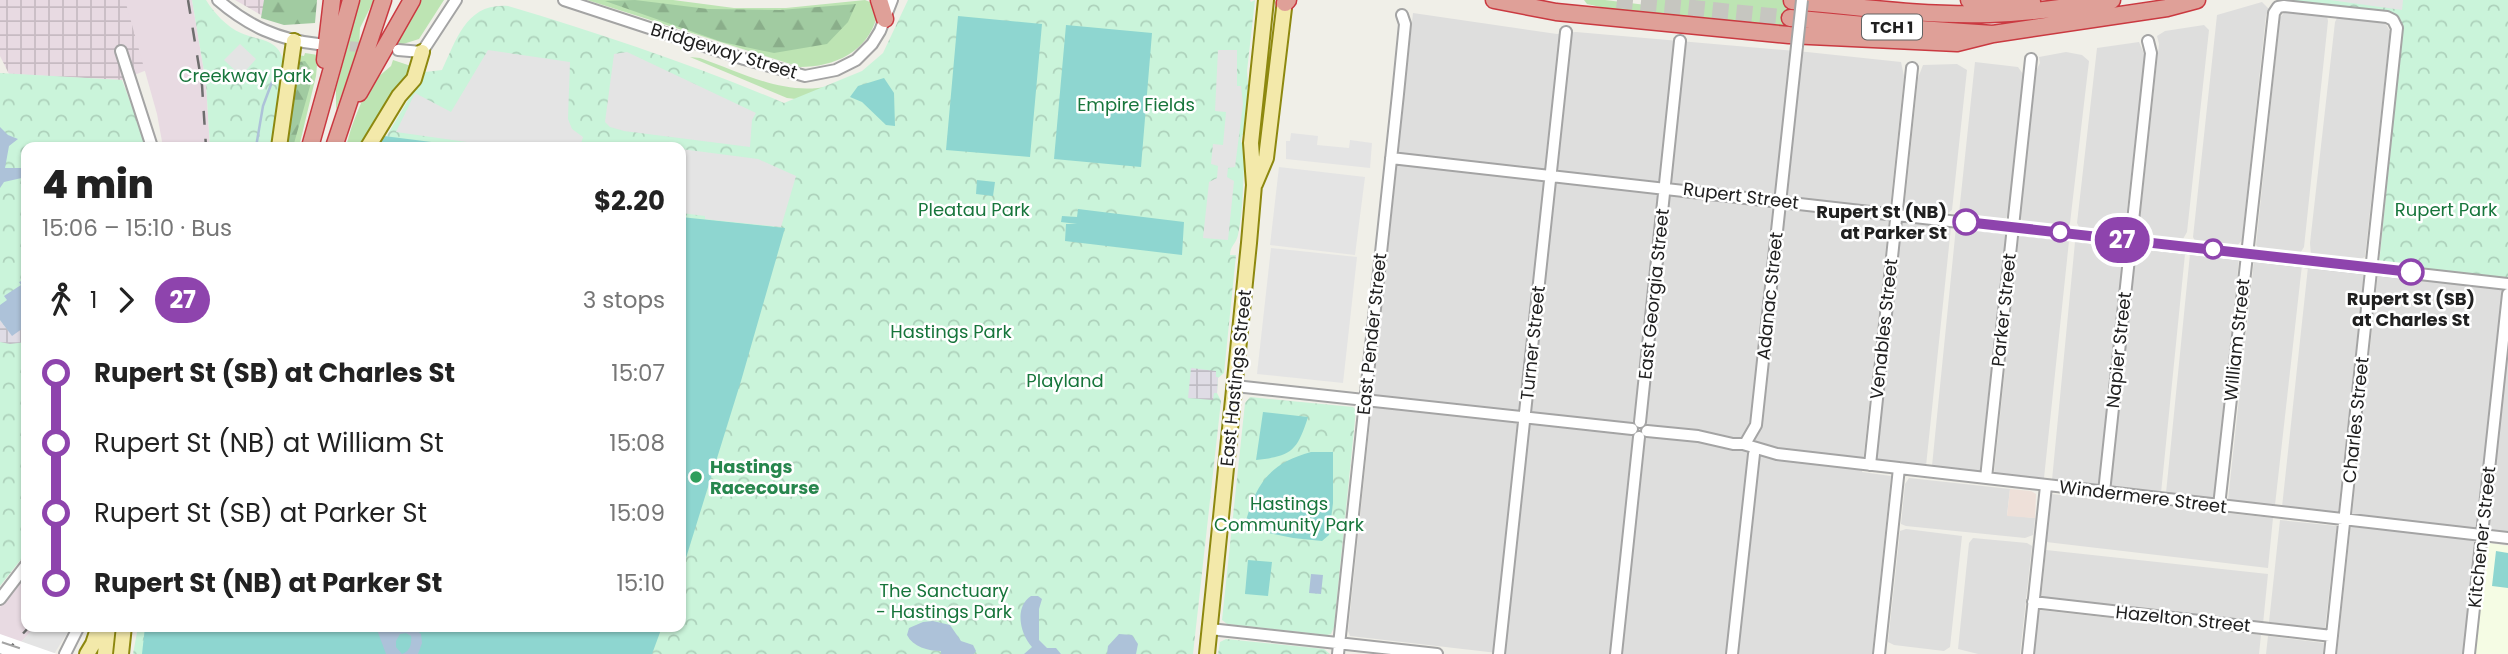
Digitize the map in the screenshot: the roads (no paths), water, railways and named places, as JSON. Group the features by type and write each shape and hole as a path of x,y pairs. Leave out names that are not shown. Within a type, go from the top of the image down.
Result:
{"highway":[{"path":"304,142 324,66 332,0"},
{"path":"311,142 351,0"},
{"path":"336,142 383,0"},
{"path":"340,129 412,0"},
{"path":"879,0 886,19"},
{"path":"1494,0 1567,13 1788,35 1957,43 1993,34"},
{"path":"1969,0 2105,1"},
{"name":"TCH 1","path":"1790,18 1993,34 2167,8 2197,0"},
{"name":"TCH 1","path":"1792,1 1952,15 2045,11 2105,1"}],"main road":[{"name":"East Hastings Street","path":"1207,654 1254,185 1251,143 1265,1"},
{"name":"East Hastings Street","path":"1254,185 1266,158 1286,1"},
{"path":"280,142 294,41"},
{"path":"371,142 399,96 414,79 422,52"},
{"path":"87,654 96,632"},
{"path":"106,654 108,632"},
{"path":"121,654 123,632"}],"street":[{"path":"218,0 236,16 261,30 294,41 318,44"},
{"path":"398,50 422,52 456,0"},
{"name":"Bridgeway Street","path":"564,0 744,59 805,76 836,70 856,60 872,44 886,19 892,0"},
{"name":"Adanac Street","path":"1732,654 1758,451 1756,425 1802,0"},
{"name":"William Street","path":"2219,506 2273,16 2277,8 2284,6 2393,20"},
{"name":"East Pender Street","path":"1339,649 1405,24 1402,15"},
{"name":"Charles Street","path":"2330,654 2397,28 2393,20"},
{"name":"Turner Street","path":"1499,654 1566,32"},
{"name":"East Georgia Street","path":"1616,654 1680,41"},
{"name":"Napier Street","path":"2104,492 2151,53 2148,41"},
{"path":"121,51 150,142"},
{"name":"Parker Street","path":"1986,478 2031,59"},
{"name":"Venables Street","path":"1870,465 1912,68"},
{"name":"Rupert Street","path":"1391,158 2508,284"},
{"name":"Kitchener Street","path":"2469,654 2508,294"},
{"name":"Windermere Street","path":"1235,386 1705,437 1745,444 1758,451"},
{"name":"Adanac Street","path":"1745,444 1756,425"},
{"name":"Windermere Street","path":"1733,444 1737,449 1777,454 2508,538"},
{"path":"1879,654 1899,468"},
{"path":"2028,654 2046,486"},
{"path":"0,599 21,572"},
{"name":"Hazelton Street","path":"2034,602 2332,636"},
{"path":"1210,629 1339,649 1437,654"},
{"path":"65,654 76,632"},
{"path":"0,648 18,654"}],"waterway":[{"path":"257,142 263,106 272,82"}],"tunnel":[{"path":"1617,0 1790,18"},
{"path":"335,45 371,48"}],"railway":[{"path":"188,0 202,85 206,142"},
{"path":"4,654 24,632"}],"place":[{"name":"Rupert St (NB) at Parker St","path":"1966,222"},
{"name":"Rupert St (SB) at Charles St","path":"2411,272"},
{"name":"Hastings Racecourse","path":"696,477"}],"park label":[{"name":"Creekway Park","path":"245,76"},
{"name":"Empire Fields","path":"1136,105"},
{"name":"Pleatau Park","path":"974,210"},
{"name":"Rupert Park","path":"2446,210"},
{"name":"Hastings Park","path":"951,332"},
{"name":"Playland","path":"1065,381"},
{"name":"Hastings Community Park","path":"1289,514"},
{"name":"The Sanctuary - Hastings Park","path":"944,601"}]}
